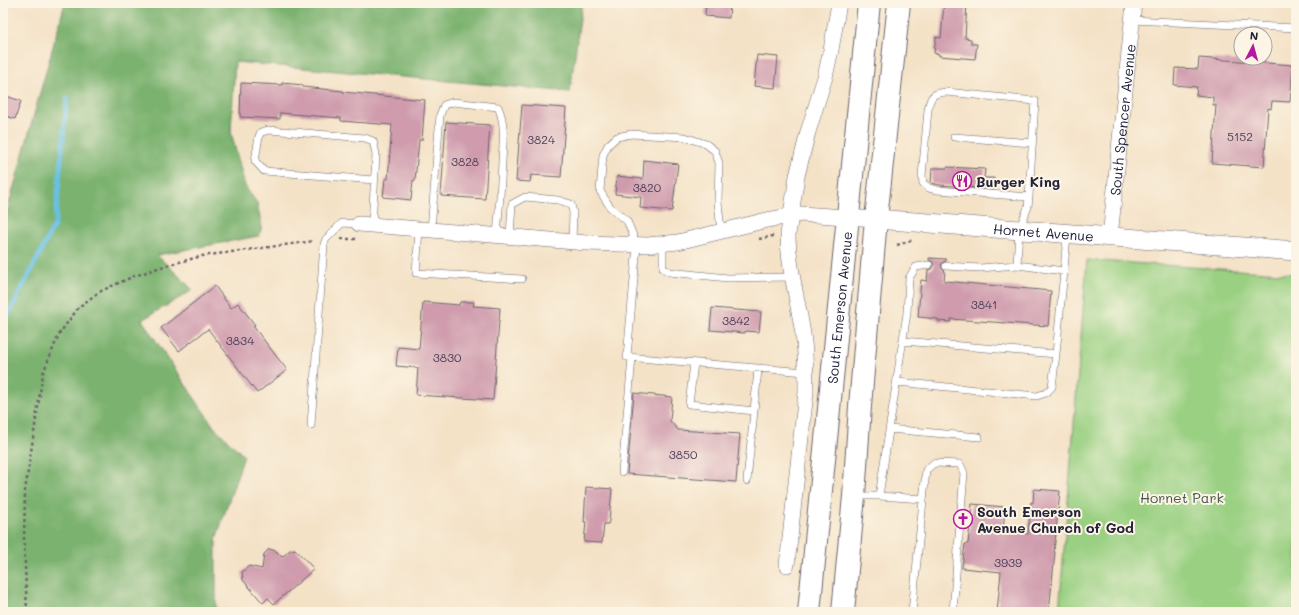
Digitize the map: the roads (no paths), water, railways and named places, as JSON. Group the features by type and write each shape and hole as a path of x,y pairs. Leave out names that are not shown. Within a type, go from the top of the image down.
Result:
{"main road":[{"name":"South Emerson Avenue","path":"809,612 869,3"},
{"name":"South Emerson Avenue","path":"843,612 854,496 876,219 899,3"}],"street":[{"name":"South Emerson Avenue","path":"787,565 806,392 803,330 788,243 797,176 808,132 825,77 839,3"},
{"name":"South Spencer Avenue","path":"1110,237 1134,3"},
{"name":"Hornet Avenue","path":"721,231 767,220 801,214 812,214 1296,251"},
{"path":"365,224 572,242 637,245 678,242 721,231"}],"lane":[{"path":"1132,20 1296,28"},
{"path":"1017,265 1019,230 1028,207 1029,196 1032,143 1036,101 946,92 933,96 928,110 922,176 923,183 929,188 937,190 1029,196"},
{"path":"504,236 504,123 502,114 498,107 453,102 444,105 440,115 425,229 416,273 522,279"},
{"path":"311,425 324,244 326,239 342,223 365,224 374,180 376,154 373,141 365,138 269,130 261,132 259,136 255,161 264,171 374,180"},
{"path":"721,231 718,202 719,163 715,151 706,144 685,137 631,134 617,137 608,145 603,155 600,191 610,207 627,221 637,245 627,357 806,372"},
{"path":"954,137 1032,143"},
{"path":"504,236 512,204 526,197 558,200 571,204 573,214 572,242"},
{"path":"897,382 1037,396 1046,393 1052,387 1067,234"},
{"path":"663,244 663,268 669,272 728,278 793,277"},
{"path":"879,496 907,313 909,278 916,267 928,265"},
{"path":"946,266 980,268 1017,265 1064,271"},
{"path":"903,341 1056,354"},
{"path":"622,472 632,358"},
{"path":"694,363 689,404 754,411"},
{"path":"748,481 758,369"},
{"path":"889,429 979,437"},
{"path":"912,612 926,470 934,463 960,464 964,474 953,612"},
{"path":"854,496 923,499"}],"waterway":[{"path":"3,325 55,224 67,99"}],"place":[{"name":"Burger King","path":"962,181"},
{"name":"South Emerson Avenue Church of God","path":"963,519"}],"park label":[{"name":"Hornet Park","path":"1182,497"}]}
